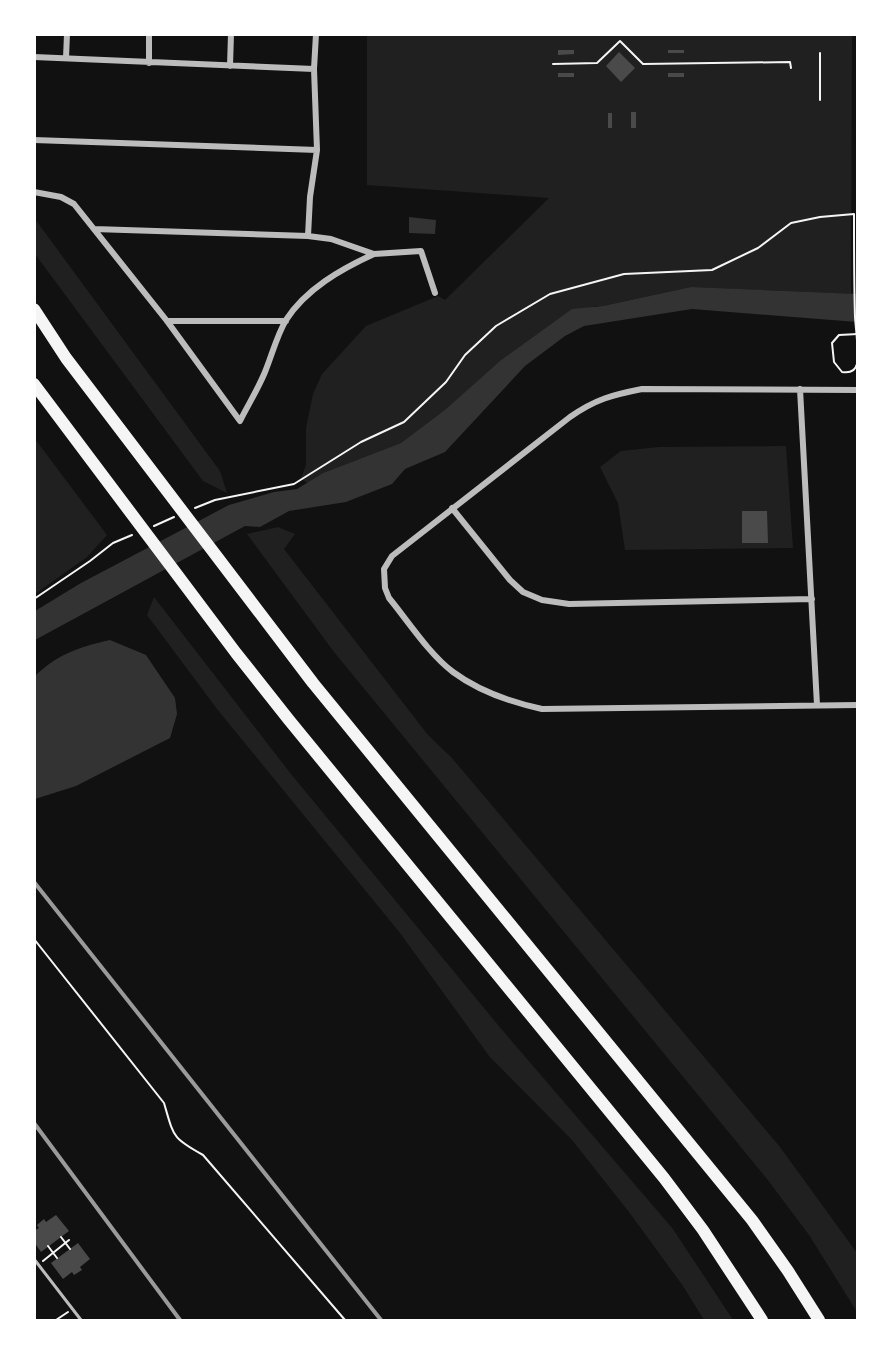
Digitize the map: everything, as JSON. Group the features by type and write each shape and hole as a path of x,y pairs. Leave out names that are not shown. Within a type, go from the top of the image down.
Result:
{"highway":[{"path":"34,309 66,358 313,683 752,1220 819,1320"},
{"path":"34,384 131,515 289,720 664,1178 703,1230 762,1320"}],"street":[{"path":"66,34 66,58"},
{"path":"149,34 149,63"},
{"path":"230,66 231,34"},
{"path":"308,236 316,150 314,69 316,34"},
{"path":"34,57 314,69"},
{"path":"34,140 316,150"},
{"path":"34,192 68,200 167,321 240,421 264,375 286,321 299,304 318,286 346,266 374,254 421,251 435,293"},
{"path":"94,229 308,236 332,239 374,254"},
{"path":"167,321 286,321"},
{"path":"858,390 642,389 609,395 585,406 452,508 392,556 384,569 385,588 389,598 437,656 452,671 490,693 512,702 543,708 858,705"},
{"path":"800,389 817,705"},
{"path":"452,508 510,580 523,592 543,600 569,604 812,599"}],"lane":[{"path":"34,1259 81,1320"}],"path":[{"path":"553,64 597,63 620,40 643,64 790,62 791,68"},
{"path":"820,53 820,99"},
{"path":"195,508 215,500 294,484 361,442 404,422 446,382 465,355 496,326 550,294 624,274 712,270 758,248 791,224 820,217 854,214 854,261 856,350 857,365 849,373 842,372 834,362 832,343 839,335 858,334"},
{"path":"154,526 174,517"},
{"path":"34,599 113,543 133,534"},
{"path":"34,939 164,1103 172,1131 180,1143 203,1155 345,1320"},
{"path":"62,1237 67,1241 70,1249"},
{"path":"38,1264 67,1241"},
{"path":"48,1246 57,1258"},
{"path":"58,1319 67,1312"}],"shaded area":[{"path":"367,35 852,35 851,294 691,287 595,306 401,443 323,473 307,483 301,478 306,465 306,428 313,394 322,374 366,326 438,296 445,300 549,198 367,185"},
{"path":"409,217 436,220 435,234 409,233"},
{"path":"35,219 220,471 227,493 203,481 35,254"},
{"path":"691,287 857,294 857,322 692,309 584,326 565,336 525,366 445,452 405,469 392,484 346,502 289,511 260,527 245,526 35,640 35,611 81,583 229,505 274,492 297,489 323,473 401,443 445,410 500,361 572,309 603,306"},
{"path":"35,439 107,535 87,557 35,594"},
{"path":"786,446 793,548 625,550 618,503 600,467 621,451 659,447"},
{"path":"278,527 295,534 284,549 428,735 452,758 780,1147 857,1253 857,1312 809,1235 767,1179 334,652 247,534"},
{"path":"154,597 291,774 498,1025 673,1229 733,1320 704,1320 683,1286 629,1212 572,1140 489,1056 400,933 217,709 147,615"},
{"path":"110,640 146,655 175,698 177,714 170,738 76,786 35,799 35,676 52,662 70,652"}],"building":[{"path":"558,50 574,50 574,54 558,55"},
{"path":"668,50 684,50 684,53 668,53"},
{"path":"619,52 635,68 621,82 606,66"},
{"path":"558,73 574,73 574,77 558,77"},
{"path":"668,73 684,73 684,77 668,77"},
{"path":"631,112 636,112 636,128 631,128"},
{"path":"608,113 612,113 612,128 608,128"},
{"path":"742,511 767,511 768,543 742,543"},
{"path":"56,1215 69,1231 41,1252 34,1242 34,1231 39,1228 37,1225 44,1219 46,1222"},
{"path":"78,1243 90,1259 80,1267 82,1270 74,1275 72,1272 63,1279 51,1263"}],"railway":[{"path":"34,882 381,1320"},
{"path":"34,1123 180,1320"}]}
